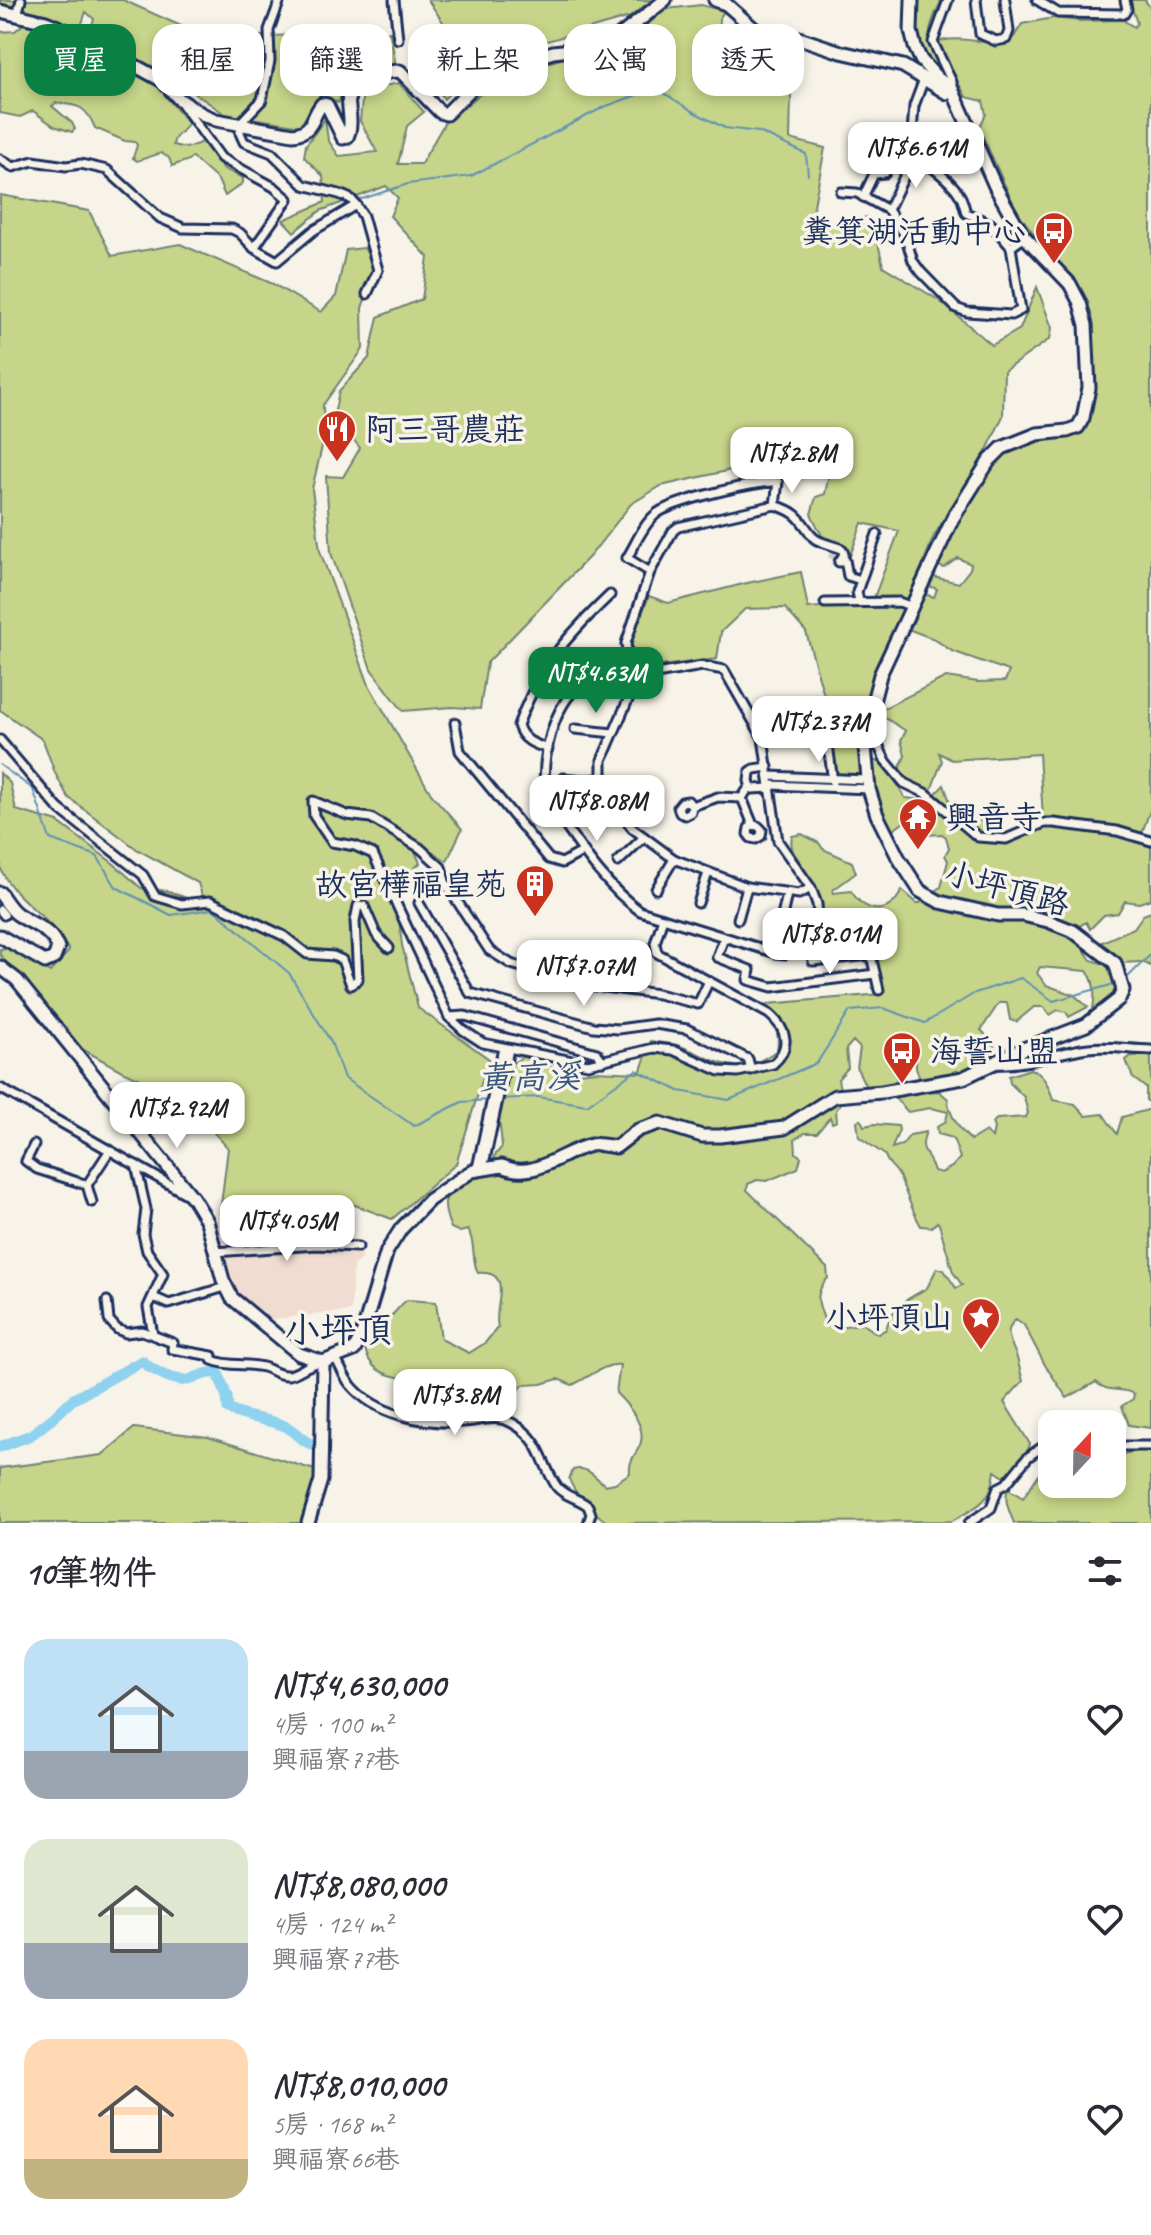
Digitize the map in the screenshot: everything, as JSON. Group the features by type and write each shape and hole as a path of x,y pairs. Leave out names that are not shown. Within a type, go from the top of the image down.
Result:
{"street":[{"path":"17,15 21,0"},
{"path":"280,0 269,30 270,61 262,100 241,122 240,133 244,142 272,153 304,185 339,194 356,205 363,216 378,270 367,294"},
{"path":"394,0 398,39"},
{"path":"179,99 216,120 241,122 293,134 303,133 311,127 318,108 322,104 327,105 343,138 350,131 348,92 357,78 400,71 440,112 446,114 478,82 493,72 553,52 598,47 612,42 665,0"},
{"path":"715,0 726,4 760,34 818,43 841,52 903,66 954,92"},
{"name":"小坪頂路","path":"480,1168 502,1166 513,1171 539,1168 593,1144 616,1147 638,1130 660,1123 702,1136 784,1128 835,1096 947,1082 992,1064 1086,1025 1119,999 1123,990 1115,963 1073,931 1023,915 998,915 940,902 920,891 898,857 877,815 868,785 864,736 880,675 953,518 989,461 1002,448 1037,434 1078,427 1089,388 1086,325 1080,303 1070,284 1025,237 995,186 954,92 921,60 911,31 912,0"},
{"path":"948,0 933,42 954,92"},
{"path":"976,0 980,34 996,41 1006,39 1009,31 1005,0"},
{"path":"1037,0 1058,13 1124,14 1127,9 1125,0"},
{"path":"0,11 46,22 88,40 163,81 221,158 274,187 288,199 254,248"},
{"path":"907,148 912,133 914,106 924,79"},
{"path":"841,192 857,193 863,197 888,210 905,235 913,261 956,308 967,312 1011,315 1021,310 1011,247 991,224 966,213 959,194 935,169 907,148 891,142 885,173 874,174 863,197"},
{"path":"888,210 914,156"},
{"path":"0,159 13,167 33,161 66,166 81,164 107,170 160,218 183,228 232,229 254,248 277,261 313,231 356,205"},
{"path":"1011,247 1025,237"},
{"path":"650,572 627,558 654,515 668,507 778,482 775,505"},
{"path":"811,888 799,894 787,894 747,887 674,859 632,828 607,794 602,779 602,760 631,693 626,643 650,572 678,527 775,505 792,510 801,517 814,539 842,549 842,561 848,576 861,580"},
{"path":"859,601 857,592 877,534"},
{"path":"548,749 531,743 518,730 530,694 540,674 566,639 610,595"},
{"path":"825,603 899,602 910,606"},
{"path":"702,666 724,670 763,738 778,841 811,888 818,917 814,930 797,950 785,954 640,911 601,877 549,803 545,792 544,761 548,749 562,707 576,688 702,666"},
{"path":"868,722 885,760 904,783 927,794 978,837 1006,839 1044,823 1054,823 1117,831 1151,841"},
{"path":"455,723 460,751 549,859 562,863 584,851"},
{"path":"575,729 613,733"},
{"path":"0,740 58,808 143,875 155,896 182,904 210,901 284,936 307,954 333,956 342,960 351,985 358,979 355,921 358,906 364,906 376,934 389,948"},
{"path":"828,744 833,784"},
{"path":"742,798 750,786 750,772 754,769 833,784"},
{"path":"563,778 602,779"},
{"path":"750,786 752,789 868,785"},
{"path":"692,806 718,797 742,798"},
{"path":"742,798 753,825"},
{"path":"663,918 655,943 657,953 769,1014 778,1022 786,1035 786,1047 773,1064 751,1070 720,1071 673,1050 654,1048 588,1064 483,1043 449,1017 373,854 355,846 332,842 314,816 313,801 347,815 371,818 420,848 441,867 446,884 489,950 511,964 580,984 658,994 698,1004 708,983"},
{"path":"592,826 618,808"},
{"path":"618,862 644,837"},
{"path":"656,889 674,859"},
{"path":"698,903 708,873"},
{"path":"738,919 747,887"},
{"path":"0,893 15,913 38,924 55,940 58,948 54,958 45,962 0,936"},
{"path":"779,930 787,894"},
{"path":"419,903 470,993 594,1027 618,1029 655,1024 687,1029 748,1059 751,1070"},
{"path":"724,938 717,957 750,970 748,980 772,987 875,974"},
{"path":"806,941 810,945 813,961 871,955 879,990"},
{"path":"0,967 17,980 175,1183 193,1198 207,1221 225,1287 232,1298 299,1354 323,1362"},
{"path":"449,1017 465,1016 597,1053 603,1061"},
{"path":"992,1064 1035,1062 1063,1052 1092,1047 1151,1050"},
{"path":"107,1301 109,1320 117,1329 126,1333 142,1331 173,1343 172,1349 212,1356 212,1360 225,1365 264,1367 278,1375 291,1375 305,1366 354,1350 361,1338 392,1240 429,1200 480,1168 506,1048"},
{"path":"0,1088 136,1165 175,1183"},
{"path":"34,1145 26,1161 37,1169 87,1185"},
{"path":"92,1202 87,1185 110,1150"},
{"path":"136,1165 146,1209 143,1234 147,1251 163,1274 148,1307 153,1335"},
{"path":"215,1252 316,1245 358,1247"},
{"path":"153,1297 169,1304 184,1302 190,1296 225,1287"},
{"path":"335,1357 349,1383 378,1408 436,1422 489,1418 514,1424 541,1448 557,1486 568,1496 588,1506 591,1514 588,1523"},
{"path":"308,1523 321,1480 323,1362"},
{"path":"1126,1446 1151,1446"},
{"path":"969,1523 991,1508 998,1488 1006,1484 1028,1457 1038,1450"}],"shaded area":[{"path":"363,1246 361,1259 353,1266 351,1311 263,1320 234,1295 221,1252"}],"green space":[{"path":"0,0 123,0 176,24 152,24 152,68 136,60 136,24 92,24 94,19 86,12 82,24 65,24 0,3"},
{"path":"428,0 652,0 630,17 606,24 564,24 564,36 548,41 548,24 444,24"},
{"path":"916,0 942,0 930,34 937,71 920,46"},
{"path":"1129,0 1145,0 1151,9 1151,808 1141,835 1043,818 1039,754 952,760 939,753 942,761 930,793 907,781 898,772 905,756 901,740 906,731 876,712 946,677 978,682 1005,681 1009,671 952,651 934,639 905,628 921,593 934,597 937,589 924,584 929,576 959,583 970,569 971,564 958,558 944,568 935,565 952,525 997,456 1015,446 1079,428 1091,337 1087,304 1016,210 979,128 986,114 983,101 966,97 937,43 958,39 1001,45 1014,37 1022,24 1053,18 1123,20 1134,27 1137,23"},
{"path":"701,5 724,11 720,24 692,24 692,96 791,96 790,139 825,148 811,221 839,226 867,217 876,233 883,266 940,301 992,345 1020,329 1037,287 1052,328 1050,339 1004,371 1003,416 987,450 934,536 881,657 864,716 860,774 837,775 830,731 852,725 851,706 827,706 806,632 785,608 745,609 721,632 717,659 636,669 631,641 649,596 668,603 801,572 808,608 872,603 899,531 862,523 850,556 842,544 823,538 811,514 816,497 825,494 832,459 807,454 805,464 779,459 661,486 631,504 590,556 487,663 480,709 452,707 403,711 371,669 331,553 326,476 343,477 360,448 334,415 339,391 369,358 378,317 422,299 428,257 390,216 398,198 386,186 320,211 294,232 283,220 325,202 323,176 304,157 306,145 325,119 328,140 339,156 377,152 360,121 362,96 392,96 392,84 399,83 424,112 407,126 398,164 421,164 445,122 478,96 548,96 548,63 564,58 564,96 676,96 676,24 648,24 666,9"},
{"path":"28,20 38,24 24,24 24,96 136,96 136,73 152,81 152,96 166,96 188,123 173,145 186,148 203,142 224,169 243,178 243,183 225,196 218,180 192,157 172,166 169,158 161,153 137,161 133,158 135,142 95,128 85,111 76,106 56,103 52,106 72,123 75,129 72,132 54,126 33,111 20,117 0,113 0,32 15,31"},
{"path":"264,36 280,36 280,96 320,96 302,126 225,114 199,96 264,96"},
{"path":"392,43 396,66 392,67"},
{"path":"327,96 341,96 338,103"},
{"path":"0,195 89,211 112,256 180,244 273,284 321,312 336,296 346,250 364,248 376,268 362,308 363,349 323,405 324,438 312,489 320,551 369,685 431,794 462,829 447,861 409,837 420,863 395,887 402,945 418,1008 489,1059 456,1164 392,1219 339,1199 220,1213 228,1148 182,1097 122,1071 82,1049 0,955 0,949 10,948 50,972 69,951 54,928 14,890 1,869 0,773 10,783 16,810 58,822 141,888 168,891 205,905 198,883 138,850 68,797 43,740 0,710"},
{"path":"870,759 887,765 905,798 928,799 944,785 953,810 969,809 998,832 1010,833 1041,826 1060,827 1151,844 1151,899 1139,903 1125,901 1118,913 1104,915 1090,929 1086,922 1075,929 1078,941 1091,960 1105,964 1115,975 1124,995 1105,1009 1093,1009 1093,984 1087,971 1040,967 1037,973 1046,985 1074,995 1088,1007 1069,1017 1066,1012 1058,1010 1050,1015 1044,1007 1034,1007 1016,1022 1010,1020 1007,1003 999,1003 981,1030 993,1043 993,1056 984,1066 974,1065 954,1077 921,1082 916,1068 915,1044 893,1058 899,1085 867,1089 857,1068 860,1048 853,1041 846,1049 848,1068 838,1079 842,1099 836,1110 837,1121 832,1123 830,1117 817,1133 805,1133 795,1139 796,1153 801,1157 798,1168 767,1181 757,1180 748,1184 747,1190 827,1268 828,1278 820,1289 818,1300 826,1324 836,1327 863,1324 878,1334 886,1329 892,1314 901,1304 927,1288 937,1268 944,1270 956,1288 962,1285 953,1272 939,1224 921,1226 897,1173 885,1155 859,1137 857,1121 861,1120 864,1126 898,1126 892,1148 902,1145 910,1135 926,1132 923,1143 925,1152 934,1171 941,1173 960,1158 953,1138 938,1134 937,1127 946,1121 948,1112 931,1108 908,1112 889,1092 939,1091 948,1099 955,1121 971,1140 986,1131 992,1138 992,1123 997,1119 1026,1117 1024,1097 1010,1083 1009,1076 1030,1069 1042,1077 1053,1100 1075,1104 1086,1116 1103,1114 1117,1134 1122,1117 1151,1109 1151,1428 1129,1425 1122,1406 1133,1399 1134,1394 1129,1392 1104,1388 1096,1382 1067,1398 1024,1325 1016,1319 1009,1336 1023,1381 1004,1402 1030,1444 1026,1455 1009,1477 995,1471 987,1497 952,1521 608,1523 585,1503 569,1479 573,1470 583,1469 605,1485 615,1483 630,1473 641,1434 636,1418 616,1393 620,1365 602,1369 572,1385 558,1379 523,1385 496,1412 453,1422 436,1409 414,1410 409,1402 412,1385 384,1373 369,1359 365,1346 368,1333 407,1300 436,1302 441,1339 469,1353 485,1343 498,1327 499,1284 490,1274 478,1273 468,1230 460,1232 451,1228 445,1203 450,1192 470,1175 479,1178 487,1174 502,1147 493,1082 511,1064 523,1057 572,1074 595,1071 640,1073 651,1041 677,1045 727,1065 749,1065 777,1050 775,1028 761,1013 767,1004 882,994 870,940 825,943 815,936 811,882 791,845 792,836 802,834 819,843 823,849 852,862 856,873 833,893 851,891 870,908 891,905 902,890 920,903 941,887 948,861 945,855 949,848 946,837 942,834 928,835 921,825 904,822 887,835 882,835 877,827"},
{"path":"1151,912 1151,966 1142,962 1118,963 1115,954 1105,955 1102,942 1134,928 1143,915"},
{"path":"1151,1055 1149,1102 1146,1100 1146,1088 1133,1078 1126,1060 1131,1056"},
{"path":"134,1428 208,1437 318,1471 310,1523 0,1523 0,1468 102,1455"},
{"path":"1151,1442 1151,1523 1014,1523 1007,1502 1008,1489 1023,1498 1038,1476 1038,1498 1126,1498 1126,1453 1143,1450"}],"waterway":[{"path":"359,200 408,184 471,176 604,107 656,88 725,128 759,132 806,154 808,175"},
{"path":"22,168 40,165"},
{"path":"65,169 83,168"},
{"path":"122,188 163,224 186,232 216,232"},
{"path":"275,256 316,224 349,204"},
{"path":"226,232 263,258"},
{"name":"黃高溪","path":"0,765 33,789 50,839 97,856 116,887 171,915 213,909 289,973 331,1042 344,1078 414,1126 462,1102 488,1100"},
{"name":"黃高溪","path":"1124,981 1151,954"},
{"name":"黃高溪","path":"502,1099 538,1097 587,1105 636,1070 679,1091 729,1100 817,1063 850,1011 883,1008 925,1023 975,993 1021,978 1053,1001 1118,983"},
{"path":"0,1447 31,1435 72,1400 142,1361 179,1380 218,1373 228,1409 285,1426 308,1443 318,1446"}],"tunnel":[{"path":"839,562 831,560 833,552 837,551 845,559"}],"place":[{"name":"糞箕湖活動中心","path":"1054,265"},
{"name":"阿三哥農莊","path":"337,463"},
{"name":"興音寺","path":"918,851"},
{"name":"故宮樺福皇苑","path":"535,918"},
{"name":"海誓山盟","path":"902,1085"},
{"name":"小坪頂山","path":"981,1351"}],"district":[{"name":"小坪頂","path":"338,1329"}]}
